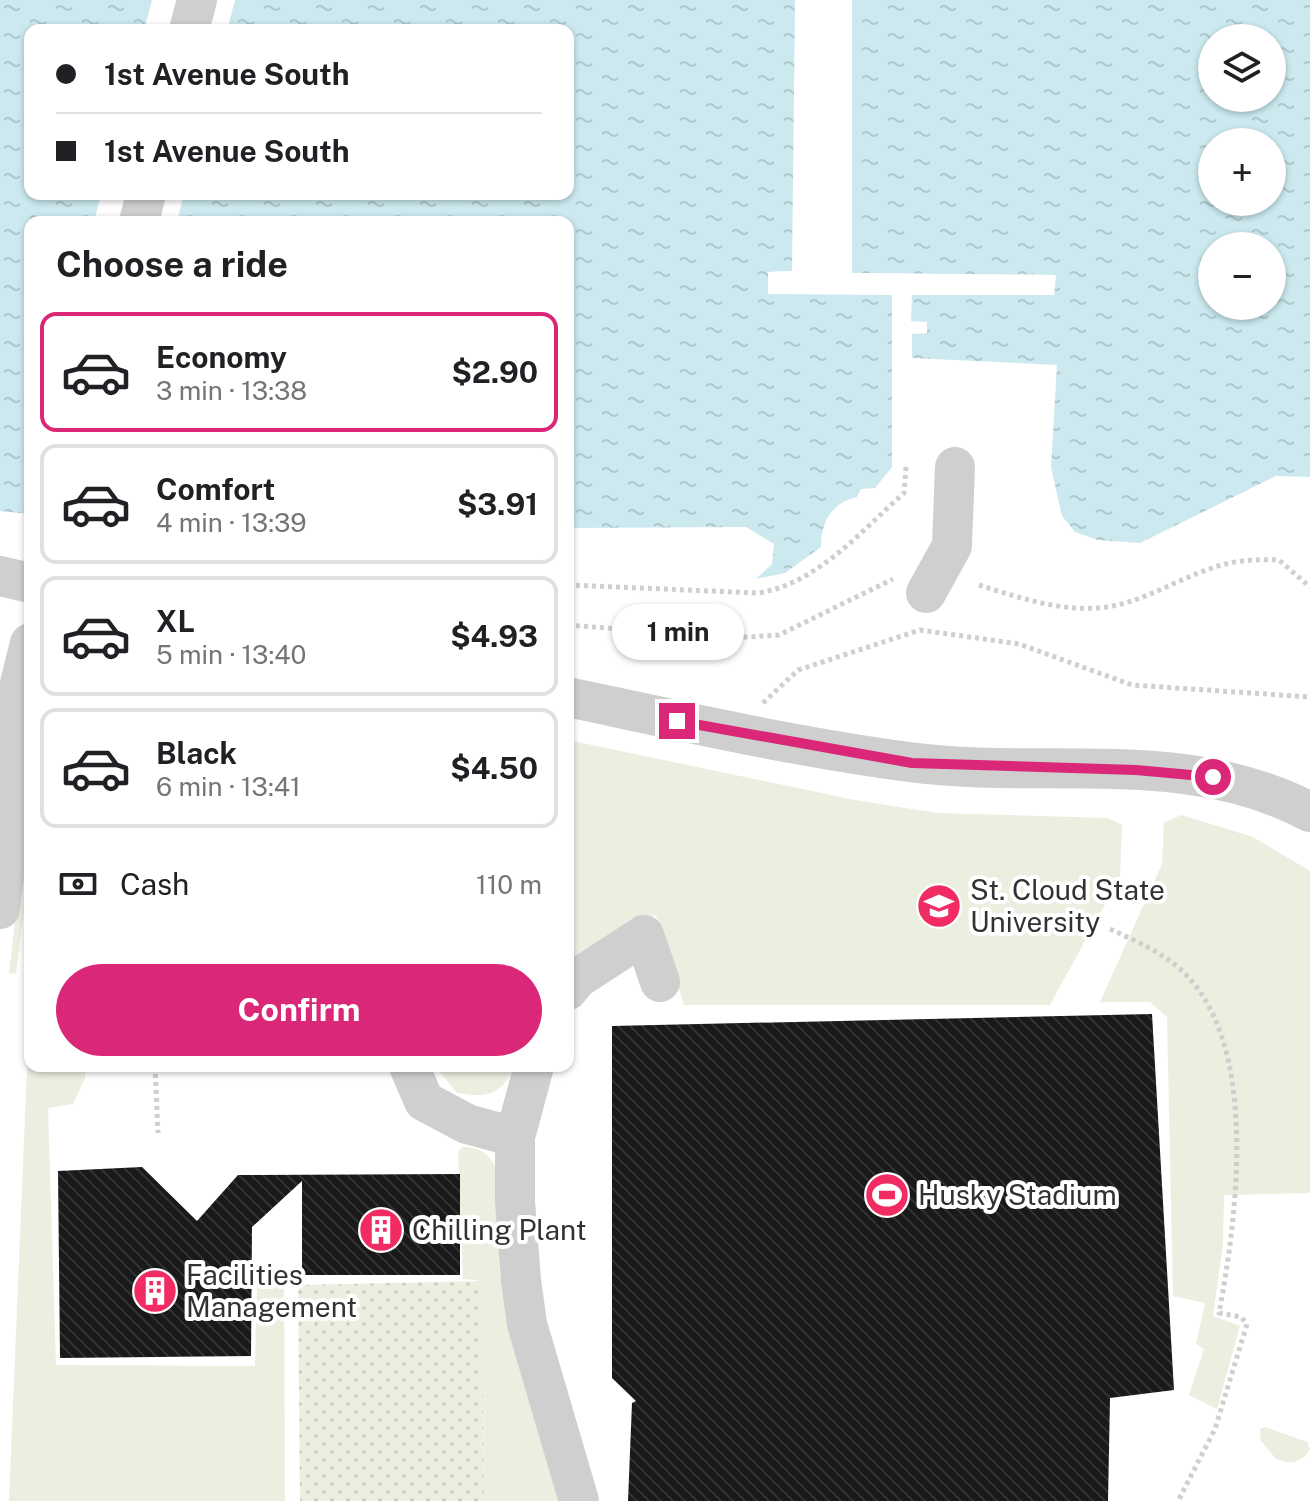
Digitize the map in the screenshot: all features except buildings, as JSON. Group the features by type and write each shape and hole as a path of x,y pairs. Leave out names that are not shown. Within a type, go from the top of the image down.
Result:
{"street":[{"path":"191,24 197,0"},
{"path":"912,585 952,546 955,467"},
{"path":"0,576 24,582"},
{"path":"0,761 24,669"},
{"path":"574,698 732,732 912,763 1180,772 1242,783 1310,812"},
{"path":"0,909 9,833 15,707"},
{"path":"574,983 644,935 660,982"},
{"path":"412,1072 424,1101 467,1124 515,1137"},
{"path":"532,1072 515,1137 515,1201 527,1324 579,1501"}],"path":[{"path":"574,585 758,593 784,589 829,560 904,493 906,467"},
{"path":"979,585 1023,598 1088,609 1150,596 1211,568 1254,559 1279,560 1310,587"},
{"path":"574,625 734,638 779,635 912,585"},
{"path":"732,732 798,670 920,630 1019,644 1132,685 1310,697"},
{"path":"1110,929 1150,948 1180,969 1208,1002 1228,1053 1238,1131 1227,1269 1219,1313 1241,1317 1247,1324 1215,1429 1178,1501"},
{"path":"155,1072 158,1133"}],"shaded area":[{"path":"574,741 855,800 937,813 1108,818 1122,825 1120,877 1050,1005 684,1005 656,915 608,940 574,965"},
{"path":"1181,815 1253,837 1310,871 1310,1193 1224,1195 1223,1244 1213,1316 1240,1326 1217,1409 1189,1395 1204,1349 1196,1344 1205,1303 1173,1296 1167,1017 1150,1002 1100,1002 1162,864 1164,823"},
{"path":"24,847 24,911 16,974 9,973"},
{"path":"27,1072 86,1072 73,1104 48,1108 56,1365 255,1366 257,1283 284,1279 285,1501 9,1501"},
{"path":"440,1072 511,1072 504,1084 492,1093 457,1093"},
{"path":"462,1147 483,1152 497,1169 500,1273 513,1339 559,1501 484,1501 482,1281 463,1279 458,1152"},
{"path":"482,1281 484,1501 300,1501 298,1285"},
{"path":"1265,1427 1307,1442 1310,1449 1295,1462 1276,1459 1261,1441 1260,1429"}],"water":[{"path":"0,0 795,0 792,271 768,272 769,294 892,294 892,467 875,488 861,489 857,497 834,509 823,529 821,547 785,573 756,579 772,564 774,544 746,527 574,528 574,216 24,216 24,513 0,511"},
{"path":"852,0 1310,0 1310,477 1276,476 1140,543 1098,540 1075,532 1062,516 1051,467 1057,365 912,358 912,334 927,333 927,322 911,321 912,295 1054,295 1055,275 852,273"}],"pier":[{"path":"152,0 235,0 229,24 146,24"},
{"path":"100,200 182,200 178,216 96,216"},
{"path":"768,272 796,272 772,276 772,290 892,290 896,295 768,294"},
{"path":"848,273 1056,275 1054,295 908,295 912,291 1051,291 1051,279 852,277"}],"place":[{"name":"St. Cloud State University","path":"939,906"},
{"name":"Husky Stadium","path":"887,1195"},
{"name":"Chilling Plant","path":"381,1230"},
{"name":"Facilities Management","path":"155,1291"}],"route":[{"path":"677,721 912,763 1180,772 1213,777"}]}
